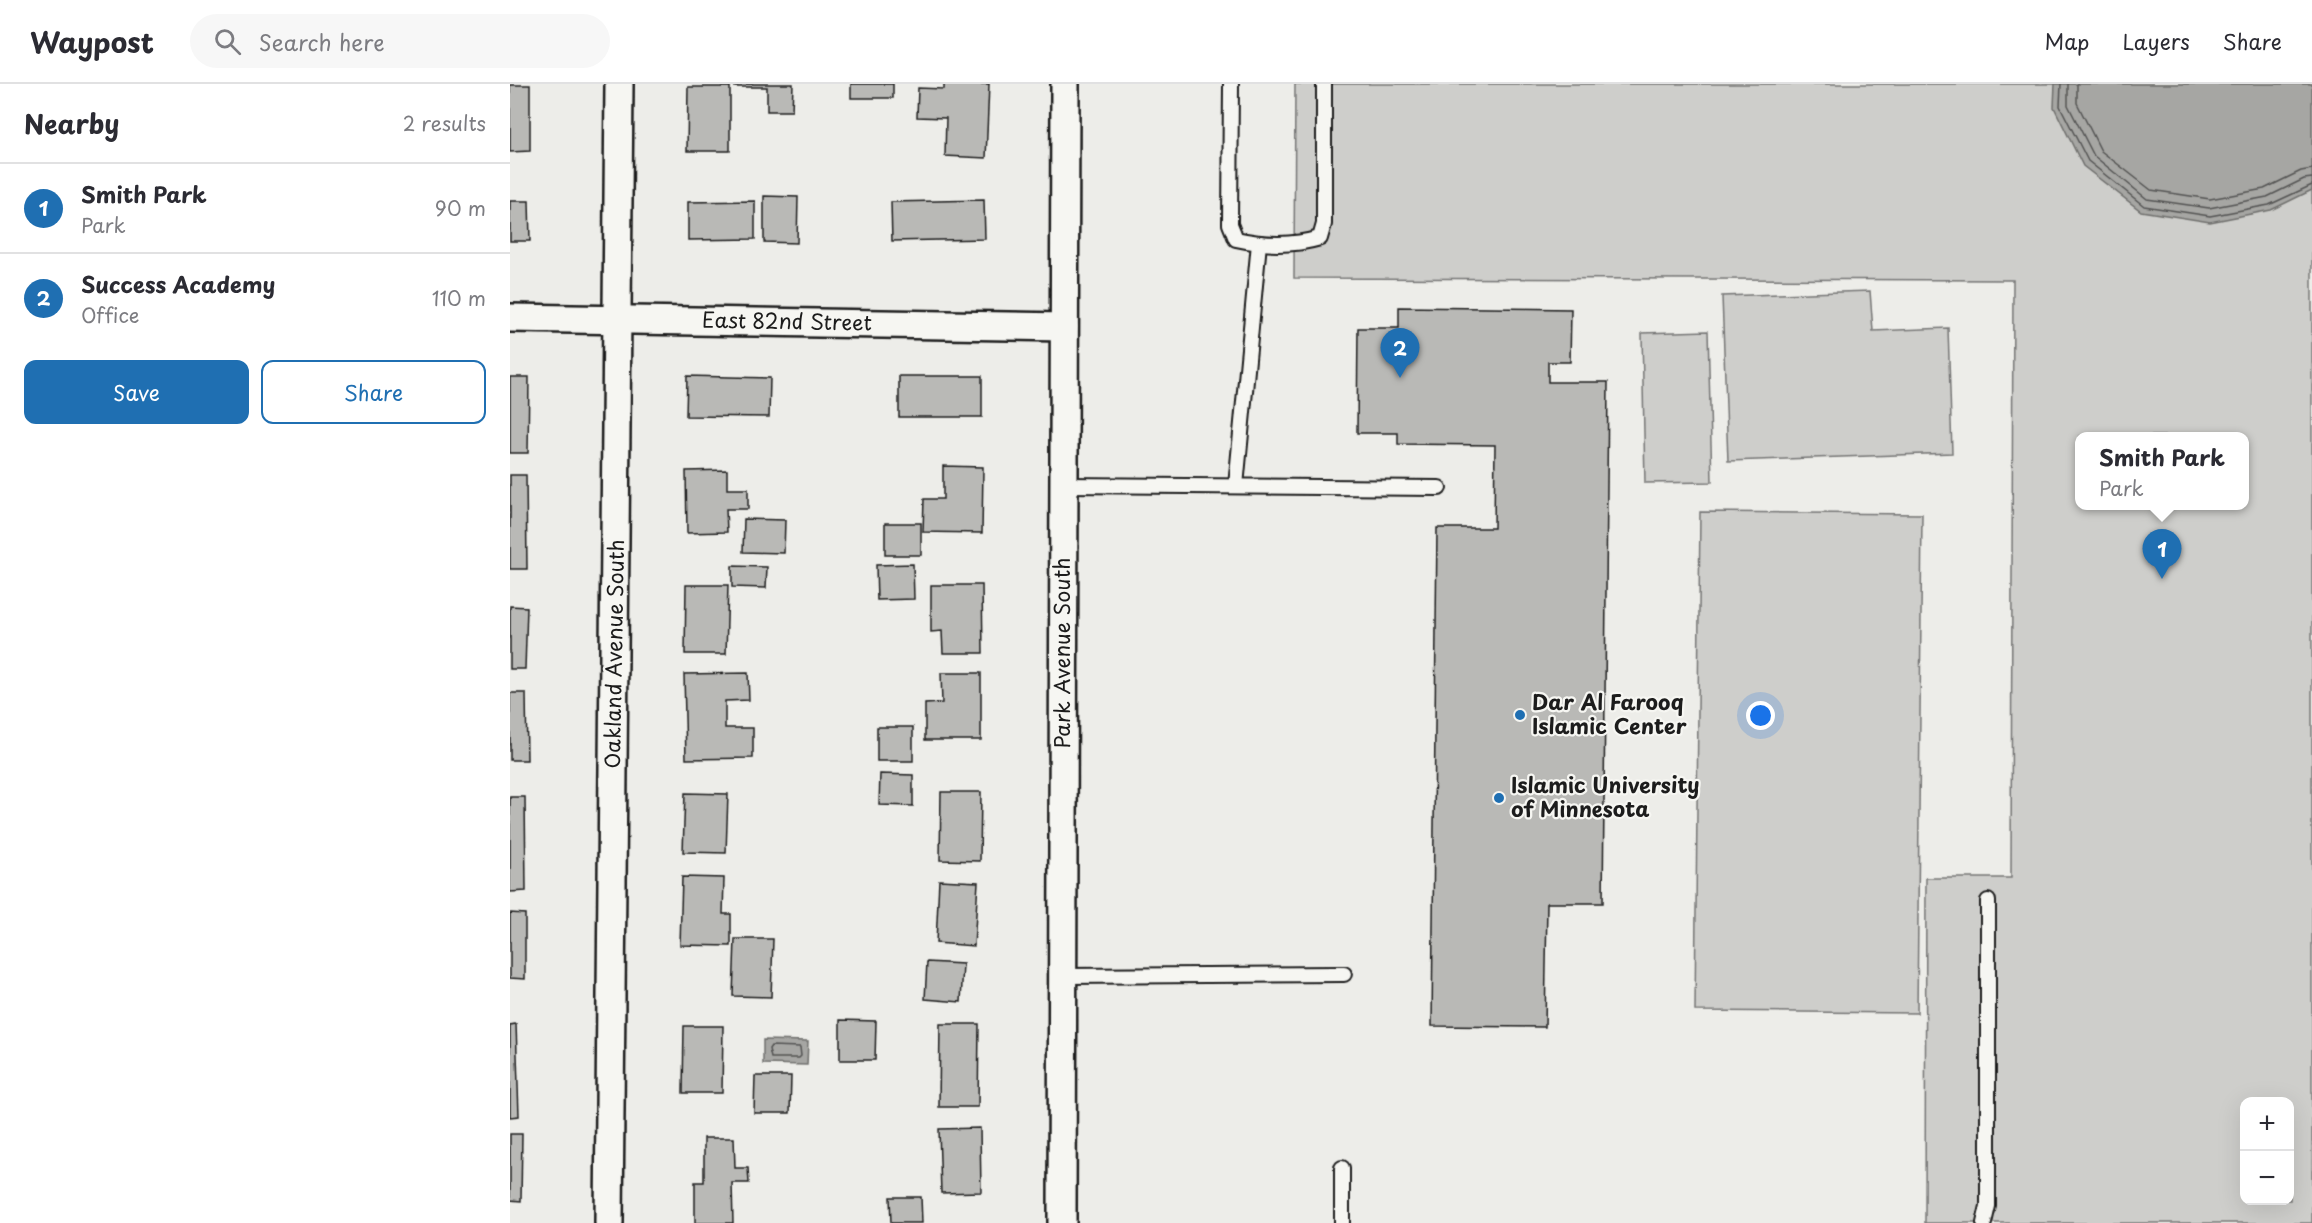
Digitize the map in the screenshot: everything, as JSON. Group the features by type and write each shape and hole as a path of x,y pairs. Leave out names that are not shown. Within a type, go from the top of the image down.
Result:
{"street":[{"name":"Oakland Avenue South","path":"609,1223 619,84"},
{"name":"Park Avenue South","path":"1062,1223 1065,84"},
{"name":"East 82nd Street","path":"510,318 1064,327"}],"lane":[{"path":"1231,84 1230,224 1236,238 1259,243 1304,243 1320,238 1324,224 1324,84"},
{"path":"1236,486 1259,243"},
{"path":"1063,485 1439,488"},
{"path":"1984,1223 1988,1206 1988,902"},
{"path":"1062,976 1344,974"},
{"path":"1342,1168 1342,1223"}],"shaded area":[{"path":"1295,84 2312,84 2312,1223 1925,1223 1926,878 2011,878 2013,280 1294,278"},
{"path":"1870,291 1873,331 1948,328 1952,453 1728,461 1722,296"},
{"path":"1708,331 1712,482 1645,483 1642,333"},
{"path":"1700,512 1922,514 1917,1013 1695,1011"}],"water":[{"path":"2055,84 2312,84 2312,190 2271,210 2210,222 2141,211 2083,166 2054,107"},
{"path":"763,1040 808,1041 807,1065 763,1064"}],"building":[{"path":"735,84 793,84 792,111 767,111 767,87 735,87"},
{"path":"851,84 893,84 893,98 851,98"},
{"path":"944,84 989,84 986,158 945,156 946,118 917,117 918,88 944,89"},
{"path":"510,85 530,85 530,151 510,152"},
{"path":"688,87 730,87 730,151 687,151"},
{"path":"764,196 798,197 797,243 764,242"},
{"path":"984,200 985,239 892,241 891,202"},
{"path":"510,201 529,201 530,241 510,241"},
{"path":"755,201 755,239 688,240 688,202"},
{"name":"Dar Al Farooq Islamic Center","path":"1399,307 1571,309 1570,362 1548,362 1548,382 1608,382 1603,903 1547,903 1545,1027 1432,1026 1437,528 1494,528 1495,445 1398,444 1398,433 1357,433 1358,328 1399,328"},
{"path":"687,376 770,378 769,417 686,416"},
{"path":"899,376 982,376 982,417 899,417"},
{"path":"510,377 529,377 528,453 510,453"},
{"path":"943,466 983,467 982,533 923,532 924,499 943,499"},
{"path":"727,470 727,489 748,489 748,509 726,509 727,532 687,533 686,471"},
{"path":"510,475 526,475 527,569 510,569"},
{"path":"744,519 785,520 784,553 743,552"},
{"path":"885,523 921,523 921,555 885,555"},
{"path":"913,564 914,599 877,600 876,565"},
{"path":"732,566 767,567 766,588 732,587"},
{"path":"686,585 728,585 726,654 685,654"},
{"path":"931,585 982,585 983,653 943,653 942,631 931,632"},
{"path":"510,606 527,607 525,669 510,669"},
{"path":"748,673 749,700 725,701 725,728 753,728 753,758 686,759 684,674"},
{"path":"941,673 981,673 981,740 925,740 925,704 942,703"},
{"path":"510,693 526,693 527,760 510,760"},
{"path":"877,727 913,727 913,761 877,761"},
{"path":"880,774 913,775 913,806 879,805"},
{"path":"941,792 981,792 980,861 940,860"},
{"path":"685,793 728,794 726,853 683,852"},
{"path":"510,797 525,797 526,891 510,892"},
{"path":"682,877 724,878 723,914 731,914 731,946 680,945"},
{"path":"939,880 978,882 974,946 936,943"},
{"path":"510,913 525,914 525,979 510,978"},
{"path":"735,939 773,939 771,997 733,996"},
{"path":"927,962 963,964 961,1002 925,999"},
{"path":"840,1020 876,1021 875,1060 840,1060"},
{"path":"516,1024 519,1116 510,1117 510,1025"},
{"path":"940,1024 979,1024 978,1107 939,1107"},
{"path":"684,1026 723,1026 722,1093 683,1093"},
{"path":"755,1076 791,1076 790,1113 754,1113"},
{"path":"980,1128 981,1192 941,1193 939,1129"},
{"path":"510,1134 522,1134 521,1201 510,1200"},
{"path":"704,1138 734,1138 735,1168 748,1168 749,1183 732,1183 733,1223 695,1223 695,1182 704,1182"},
{"path":"890,1197 921,1197 922,1223 891,1223"}],"place":[{"name":"Success Academy","path":"1400,378"},
{"name":"Smith Park","path":"2162,579"},
{"name":"Dar Al Farooq Islamic Center","path":"1520,715"},
{"name":"Islamic University of Minnesota","path":"1499,798"}]}
